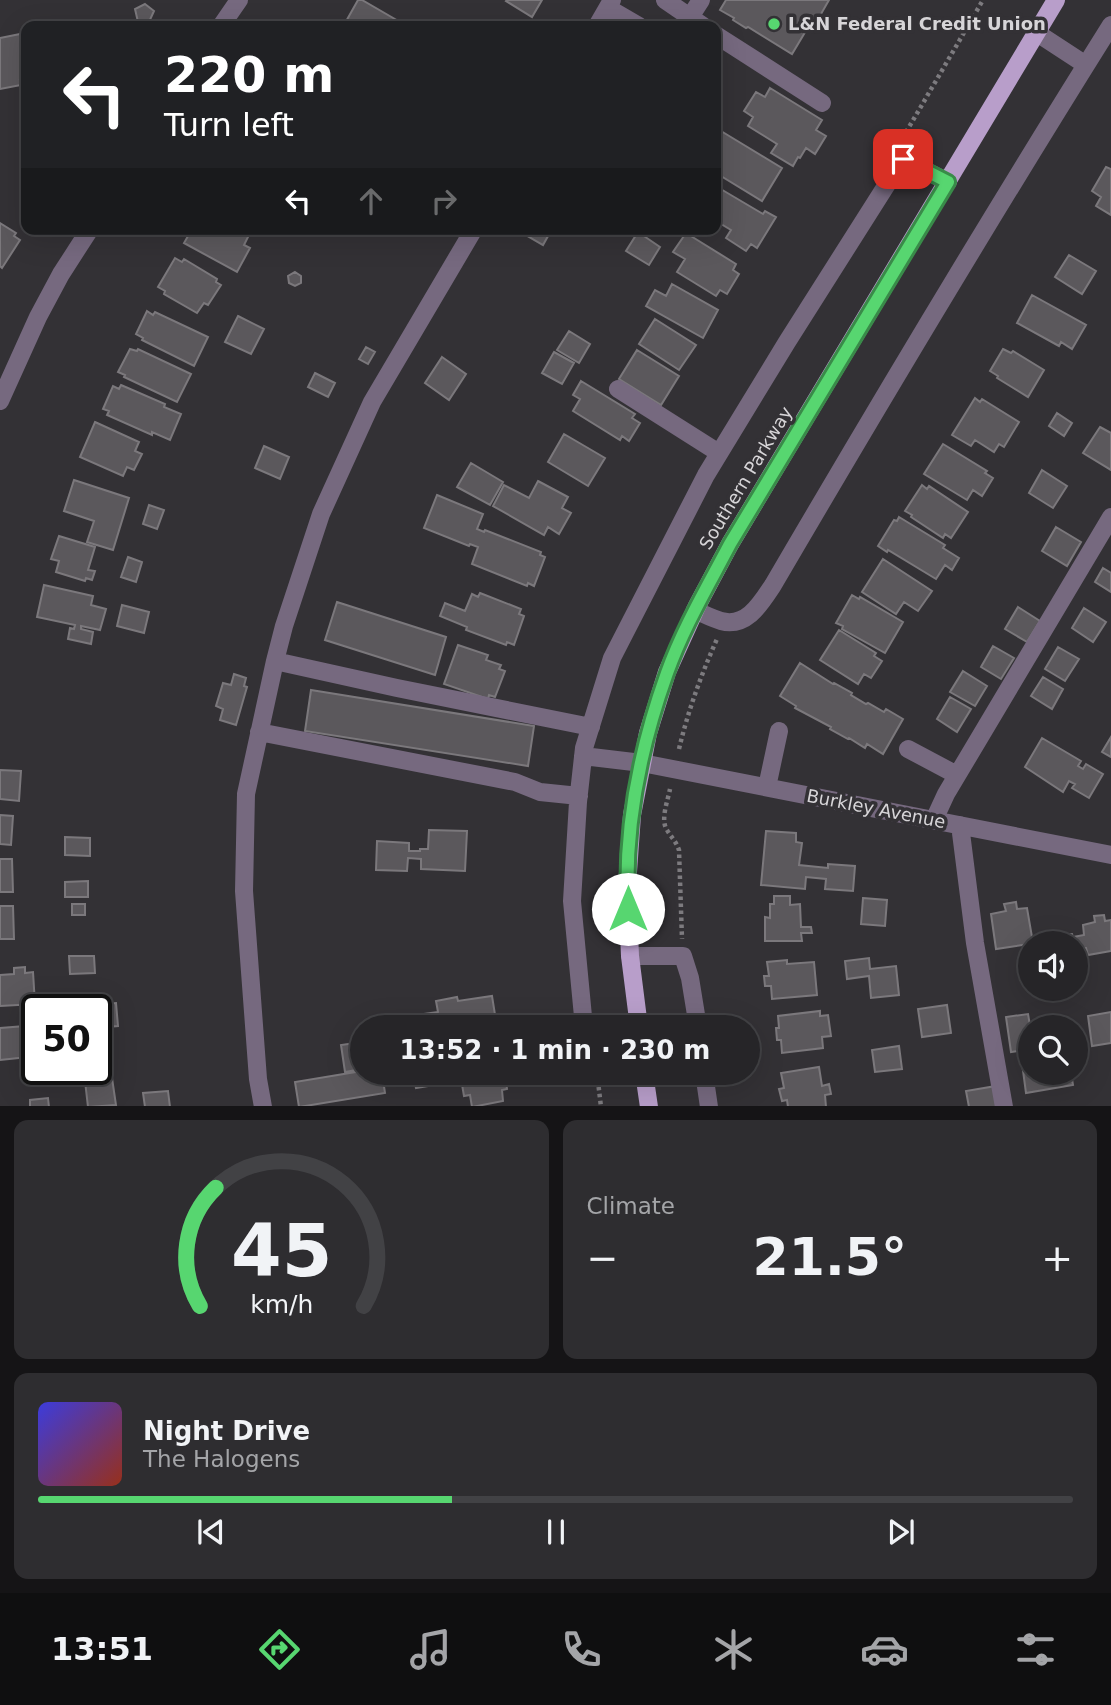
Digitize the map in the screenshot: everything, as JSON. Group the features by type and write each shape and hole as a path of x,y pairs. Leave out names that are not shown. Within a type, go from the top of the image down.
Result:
{"main road":[{"name":"Southern Parkway","path":"637,1015 630,956 627,886 632,815 648,733 667,672 695,610 730,544 1056,0"},
{"path":"646,1085 649,1106"}],"street":[{"path":"224,21 239,0"},
{"path":"665,0 696,21"},
{"path":"697,21 701,0"},
{"path":"600,21 610,4 632,21"},
{"path":"695,610 724,622 749,616 759,606 1111,25"},
{"path":"1037,33 1086,65"},
{"path":"721,38 822,103"},
{"path":"583,1015 572,901 579,796 583,756 612,657 706,475 903,159 948,182"},
{"path":"0,401 50,295 86,235"},
{"path":"263,1106 258,1079 244,891 246,794 275,661 321,514 372,402 470,235"},
{"path":"618,389 719,453"},
{"path":"934,820 957,775 1111,517"},
{"path":"275,661 590,727"},
{"path":"766,787 779,731"},
{"path":"259,732 515,782 540,792 579,796"},
{"path":"908,749 957,775"},
{"name":"Burkley Avenue","path":"583,756 675,769 1111,855"},
{"path":"960,825 975,943 1004,1106"},
{"path":"630,956 683,956 696,1015"},
{"path":"706,1085 709,1106"}],"path":[{"path":"903,159 905,134 983,0"},
{"path":"683,956 679,850 663,821 687,716 724,622"},
{"path":"598,1085 601,1106"}],"building":[{"path":"358,0 362,0 398,21 346,21"},
{"path":"507,0 542,0 532,17"},
{"name":"L&N Federal Credit Union","path":"726,0 829,0 817,21 813,19 792,54 720,10"},
{"path":"145,4 154,11 149,21 138,21 135,9"},
{"path":"21,34 21,85 0,89 0,38"},
{"path":"770,88 822,120 816,130 826,136 815,154 806,148 793,166 771,153 777,144 748,126 753,117 744,111 756,92 765,97"},
{"path":"721,131 782,168 762,201 721,176"},
{"path":"1106,167 1111,169 1111,215 1096,206 1101,197 1092,191"},
{"path":"721,189 763,214 765,211 776,217 757,248 751,244 746,251 726,238 731,230 721,224"},
{"path":"0,223 16,233 14,236 20,240 2,268 0,266"},
{"path":"189,235 244,235 248,237 244,245 250,248 237,272 184,243"},
{"path":"526,235 549,235 543,245"},
{"path":"636,235 642,235 660,247 649,265 626,251"},
{"path":"685,235 689,235 736,264 733,270 739,274 727,294 720,290 716,296 677,272 685,259 673,252"},
{"path":"1069,255 1096,271 1082,294 1055,277"},
{"path":"175,258 182,262 184,259 217,279 216,282 221,285 208,305 204,303 197,313 164,294 165,291 158,287"},
{"path":"295,272 301,276 301,283 295,286 289,283 288,276"},
{"path":"672,284 718,310 703,338 646,306 655,290 666,296"},
{"path":"1032,295 1086,325 1072,349 1061,342 1059,346 1017,323"},
{"path":"147,311 153,315 155,312 208,337 194,366 142,340 143,338 136,334"},
{"path":"238,316 264,329 251,354 225,342"},
{"path":"655,319 696,345 679,370 639,344"},
{"path":"569,331 590,344 579,363 557,350"},
{"path":"366,347 375,352 368,364 359,359"},
{"path":"130,349 138,349 191,374 177,402 118,372"},
{"path":"1003,349 1011,353 1013,351 1044,370 1028,397 990,371"},
{"path":"637,350 679,376 661,405 619,379"},
{"path":"554,352 574,363 562,384 542,373"},
{"path":"442,357 466,374 449,400 425,383"},
{"path":"315,373 335,383 328,397 308,387"},
{"path":"581,381 635,414 632,418 640,423 629,441 622,436 620,440 573,411 580,399 573,395"},
{"path":"121,385 181,414 170,440 107,415 109,411 103,409 113,386 119,389"},
{"path":"975,398 980,402 982,399 1019,422 1004,447 999,444 994,452 975,440 971,446 952,435"},
{"path":"1057,413 1072,423 1064,436 1049,426"},
{"path":"95,422 139,442 135,451 142,454 134,470 127,467 123,476 80,457"},
{"path":"1100,427 1111,433 1111,470 1083,453"},
{"path":"564,434 605,458 588,486 548,462"},
{"path":"943,444 987,471 985,473 993,478 982,496 973,490 967,500 924,474"},
{"path":"264,446 289,457 280,479 255,468"},
{"path":"471,463 503,482 490,505 457,487"},
{"path":"1042,470 1067,486 1053,508 1029,493"},
{"path":"74,480 129,498 113,550 87,542 94,521 64,511"},
{"path":"538,481 568,497 562,508 571,513 559,534 548,527 544,535 493,506 504,485 529,498"},
{"path":"922,485 927,489 929,486 968,512 951,538 945,534 943,538 905,511"},
{"path":"437,495 483,514 477,529 541,552 540,555 545,557 534,586 528,583 527,586 472,564 478,547 424,528"},
{"path":"149,505 164,510 157,529 143,524"},
{"path":"899,517 945,545 943,548 959,558 952,570 945,565 936,579 878,546 894,520 897,521"},
{"path":"1056,527 1081,542 1067,566 1042,551"},
{"path":"59,536 95,547 88,570 95,571 92,580 86,578 85,581 56,572 59,561 51,559"},
{"path":"128,557 142,562 136,582 121,577"},
{"path":"883,559 932,591 918,611 904,602 896,614 862,592"},
{"path":"1103,568 1111,573 1111,592 1095,582"},
{"path":"44,585 93,596 91,605 106,609 100,630 81,626 81,629 93,632 91,644 68,639 70,628 74,629 75,625 37,617"},
{"path":"480,593 521,609 519,614 524,616 514,645 507,642 506,645 466,630 467,627 440,616 445,603 465,611 472,594 478,597"},
{"path":"852,595 903,622 885,653 836,623"},
{"path":"337,602 446,637 435,675 325,640"},
{"path":"122,605 149,612 144,633 117,626"},
{"path":"1018,607 1040,621 1027,642 1005,629"},
{"path":"1084,608 1106,622 1093,642 1072,628"},
{"path":"839,630 876,653 874,656 882,661 871,678 864,674 858,684 820,660"},
{"path":"458,645 488,655 486,660 501,665 499,669 505,671 495,697 489,695 488,699 444,684"},
{"path":"993,646 1014,658 1001,679 981,667"},
{"path":"1058,647 1079,659 1065,681 1045,669"},
{"path":"800,663 866,704 884,712 886,709 903,719 883,754 867,744 865,748 830,729 831,727 795,708 796,706 780,696"},
{"path":"963,671 987,686 975,706 950,692"},
{"path":"234,674 246,678 244,686 247,687 236,725 220,720 223,709 216,706 223,683 231,685"},
{"path":"1043,677 1063,689 1052,709 1031,696"},
{"path":"311,690 534,726 528,766 305,731"},
{"path":"950,697 971,709 957,732 937,719"},
{"path":"1111,737 1111,757 1102,752"},
{"path":"1042,738 1081,761 1078,766 1083,769 1086,764 1103,774 1089,798 1072,788 1075,784 1069,781 1063,792 1025,767"},
{"path":"0,770 21,771 19,801 0,799"},
{"path":"0,815 13,816 11,845 0,844"},
{"path":"429,830 467,831 465,871 421,869 421,859 408,858 407,871 376,870 377,841 409,843 409,851 420,851 428,849"},
{"path":"766,831 796,833 796,842 802,843 799,865 828,868 828,864 855,866 853,891 825,889 826,879 806,877 805,889 761,885"},
{"path":"65,837 90,838 90,856 65,855"},
{"path":"0,859 12,859 13,892 0,892"},
{"path":"88,881 88,897 65,897 65,882"},
{"path":"774,896 790,896 790,905 800,904 801,927 811,927 812,933 801,933 802,941 765,941 765,917 770,918 770,904 774,904"},
{"path":"863,898 887,900 885,926 861,924"},
{"path":"1016,902 1017,909 1027,908 1031,931 1018,931 1018,946 996,949 991,914 1006,911 1004,904"},
{"path":"72,904 85,904 85,915 72,915"},
{"path":"0,906 13,906 14,939 0,939"},
{"path":"1104,915 1105,921 1111,920 1111,951 1088,955 1088,931 1084,931 1083,925 1095,922 1094,916"},
{"path":"69,956 94,956 95,973 70,974"},
{"path":"869,958 870,969 896,966 899,995 871,998 869,976 847,979 845,961"},
{"path":"787,960 787,964 814,962 817,995 772,999 771,986 765,986 764,976 769,976 767,962"},
{"path":"25,967 25,973 33,972 34,994 21,994 21,1005 0,1006 0,975 14,974 14,968"},
{"path":"492,996 495,1015 423,1015 438,1012 436,1001 457,997 458,1001"},
{"path":"112,1003 116,1003 118,1026 112,1027"},
{"path":"947,1005 951,1033 922,1037 918,1009"},
{"path":"820,1011 820,1016 828,1015 831,1036 822,1037 823,1048 782,1053 781,1040 777,1040 778,1016"},
{"path":"1111,1012 1111,1043 1092,1046 1088,1016"},
{"path":"1018,1015 1018,1051 1011,1052 1006,1017"},
{"path":"21,1026 21,1058 0,1060 0,1028"},
{"path":"350,1044 350,1071 345,1072 341,1045"},
{"path":"899,1046 902,1069 875,1072 872,1050"},
{"path":"819,1067 822,1086 829,1084 831,1094 825,1095 826,1106 788,1106 787,1100 782,1101 779,1089 784,1088 781,1073"},
{"path":"350,1073 350,1085 384,1085 385,1093 299,1106 295,1082"},
{"path":"112,1078 116,1105 88,1106 85,1085 112,1085"},
{"path":"462,1085 506,1085 507,1089 502,1090 503,1101 472,1106 470,1095 464,1096"},
{"path":"1025,1085 1073,1085 1026,1093"},
{"path":"996,1086 1000,1106 969,1106 966,1091"},
{"path":"168,1091 170,1106 145,1106 143,1093"},
{"path":"48,1098 49,1106 30,1106 30,1100"}],"place":[{"name":"L&N Federal Credit Union","path":"774,24"}],"route":[{"path":"628,909 632,815 648,733 667,672 697,606 730,544 948,182 903,159"}]}
